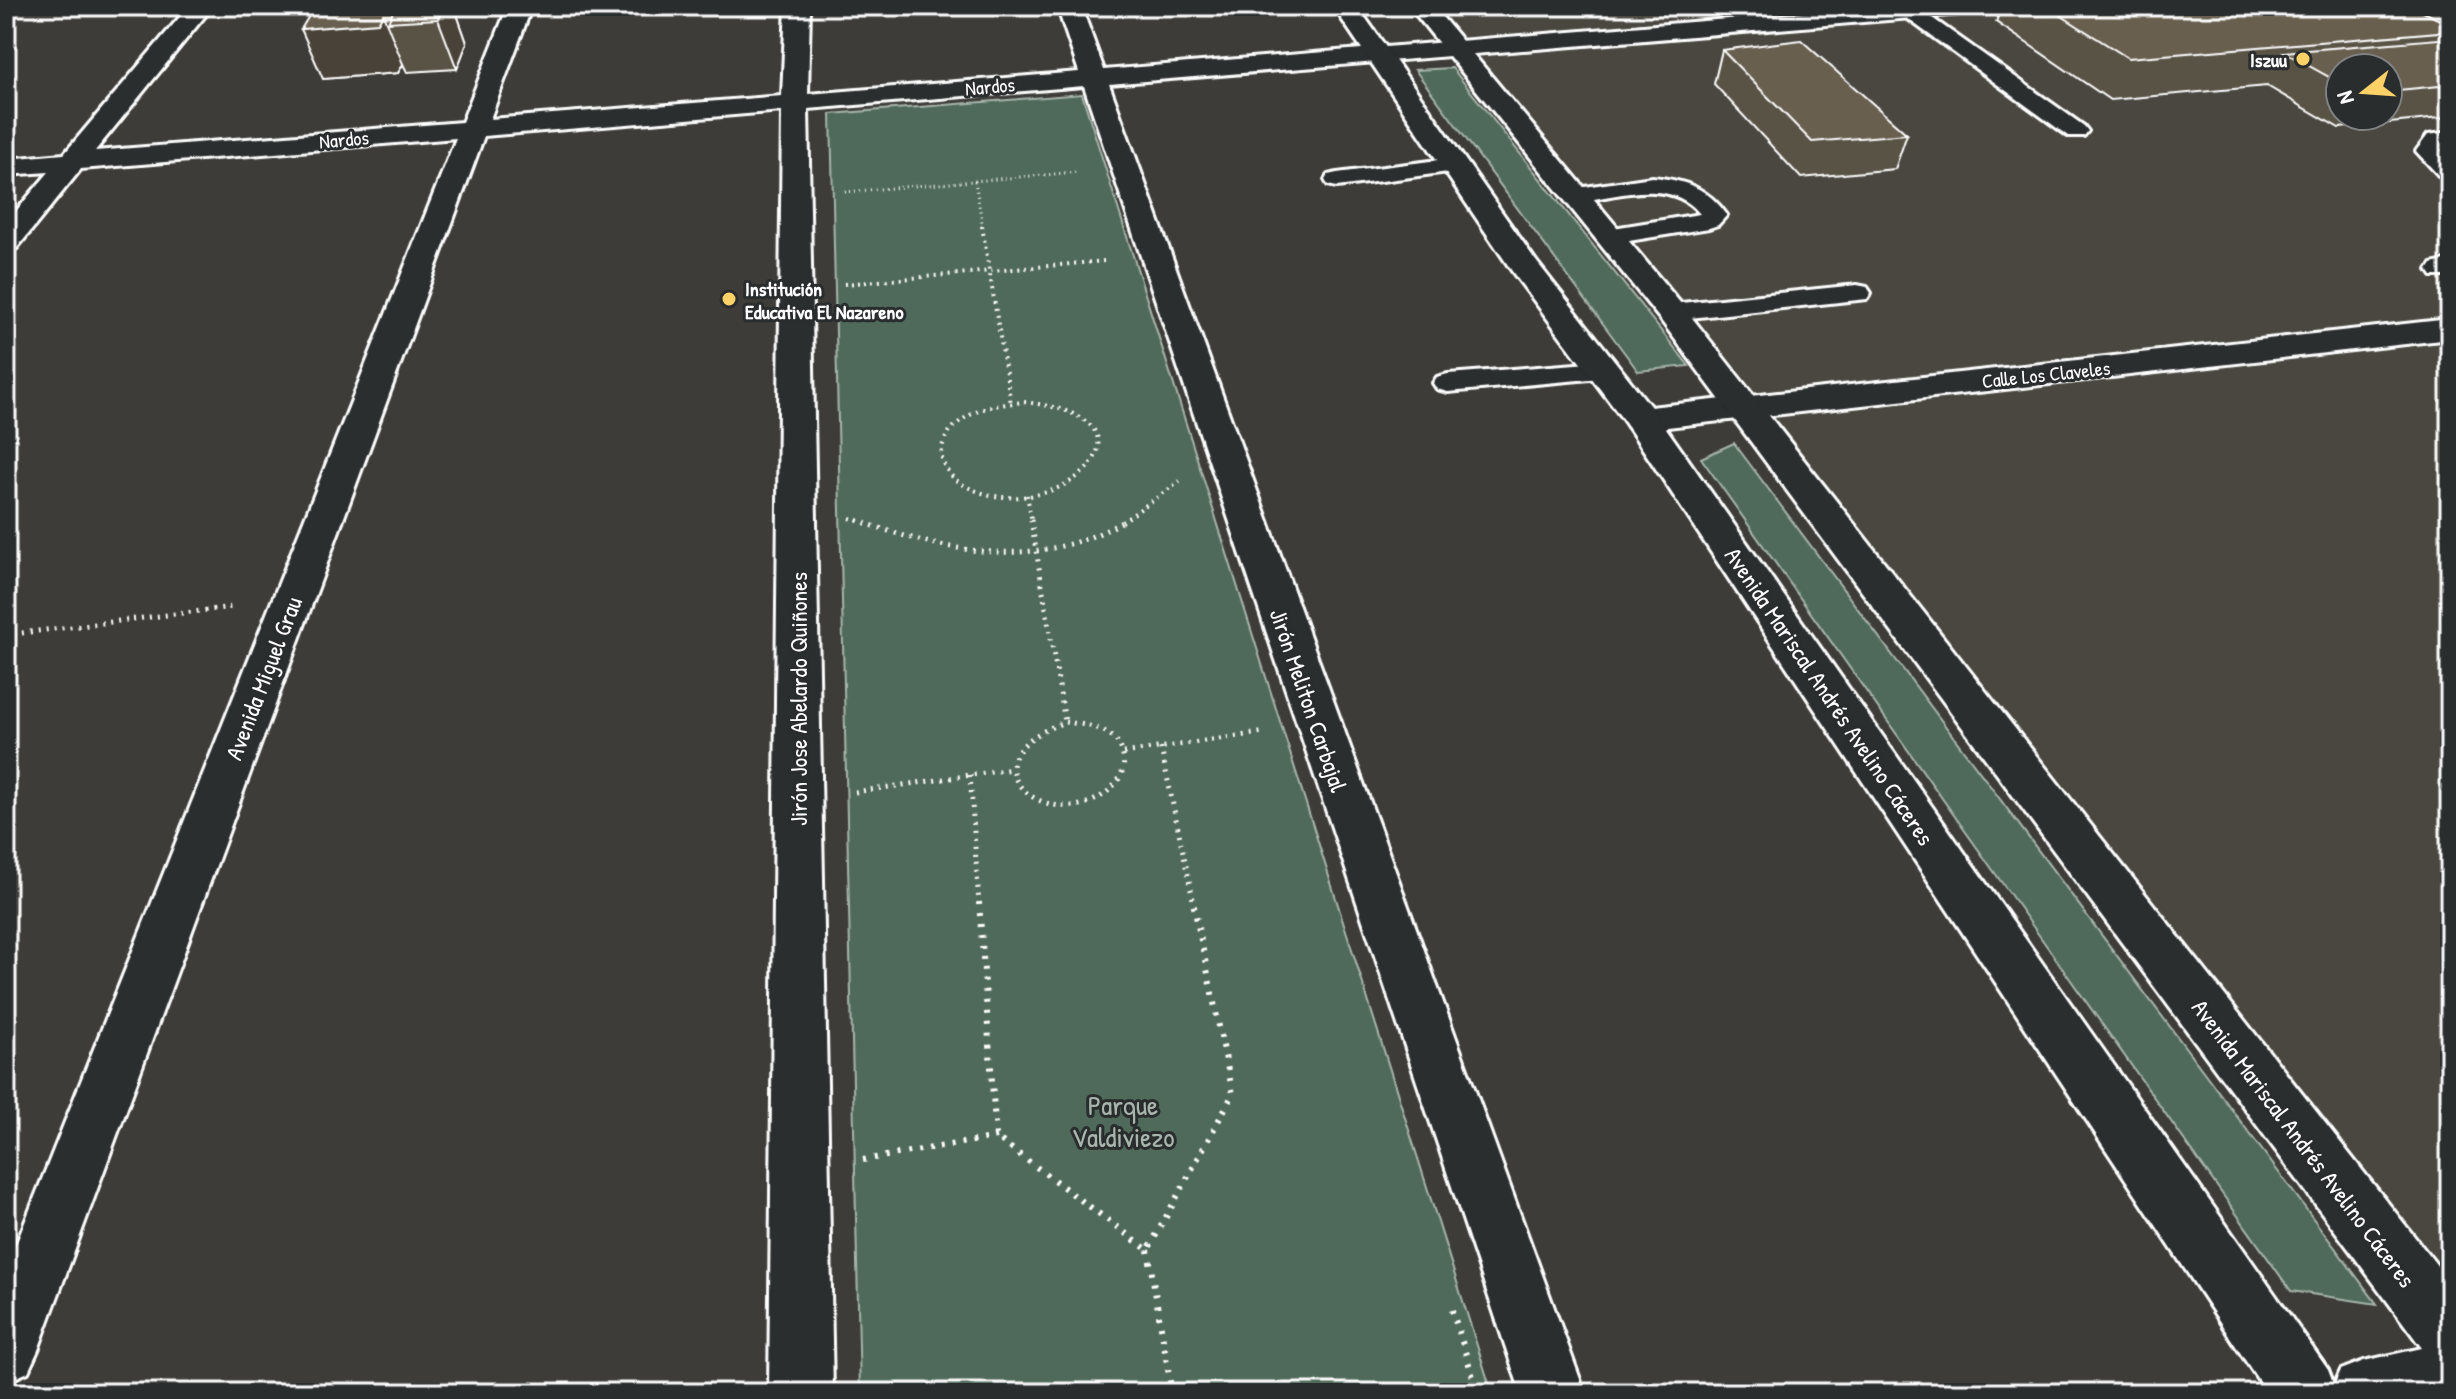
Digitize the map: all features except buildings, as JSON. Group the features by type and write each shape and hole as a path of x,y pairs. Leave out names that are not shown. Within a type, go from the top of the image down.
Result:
{"street":[{"path":"6,242 201,6"},
{"name":"Avenida Miguel Grau","path":"6,1350 520,6"},
{"name":"Jirón Jose Abelardo Quiñones","path":"798,6 795,102 801,1393"},
{"name":"Jirón Meliton Carbajal","path":"1069,6 1553,1393"},
{"name":"Avenida Mariscal Andrés Avelino Cáceres","path":"1345,6 1454,165 1602,371 1641,419 2305,1393"},
{"name":"Avenida Mariscal Andrés Avelino Cáceres","path":"1421,6 1671,312 2450,1333"},
{"name":"Nardos","path":"6,167 1973,6"},
{"name":"Calle Los Claveles","path":"1641,419 2450,329"},
{"path":"2364,1393 2450,1374"}],"lane":[{"path":"1911,12 2076,131"},
{"path":"2450,139 2436,140 2428,151 2450,173"},
{"path":"1337,180 1454,165"},
{"path":"1578,195 1663,183 1684,187 1706,201 1714,215 1709,220 1610,236"},
{"path":"1671,312 1857,293"},
{"path":"1448,383 1602,371"}],"path":[{"path":"796,196 1123,167"},
{"path":"975,181 1011,404"},
{"path":"839,269 840,285 1154,256"},
{"path":"1011,404 1048,404 1070,410 1087,420 1097,434 1099,449 1092,465 1076,479 1054,490 1027,495 999,496 973,490 954,479 942,466 939,451 945,436 957,423 977,412 1011,404"},
{"path":"846,532 845,516 917,543 973,554 1036,552 1091,538 1137,514 1222,448"},
{"path":"1027,495 1065,722"},
{"path":"6,635 293,600"},
{"path":"1065,722 1099,726 1112,734 1124,753 1125,771 1117,784 1104,795 1067,806 1048,804 1031,797 1018,787 1012,769 1012,759 1032,734 1065,722"},
{"path":"1124,753 1318,724"},
{"path":"1161,748 1233,1094 1148,1250 1172,1393"},
{"path":"799,800 1012,769"},
{"path":"970,775 996,1137"},
{"path":"854,777 854,807"},
{"path":"800,1172 996,1137 1148,1250"},
{"path":"863,1145 864,1176"},
{"path":"1450,1303 1478,1393"}],"shaded area":[{"path":"1433,6 2450,6 2450,1286"}],"green space":[{"path":"1452,68 1689,366 1638,371 1415,70"},
{"name":"Parque Valdiviezo","path":"1082,94 1492,1393 860,1393 831,114"},
{"path":"1734,443 2377,1304 2291,1291 1701,458"}],"place":[{"name":"Iszuu","path":"2303,59"},
{"name":"Institución Educativa El Nazareno","path":"729,299"}]}
